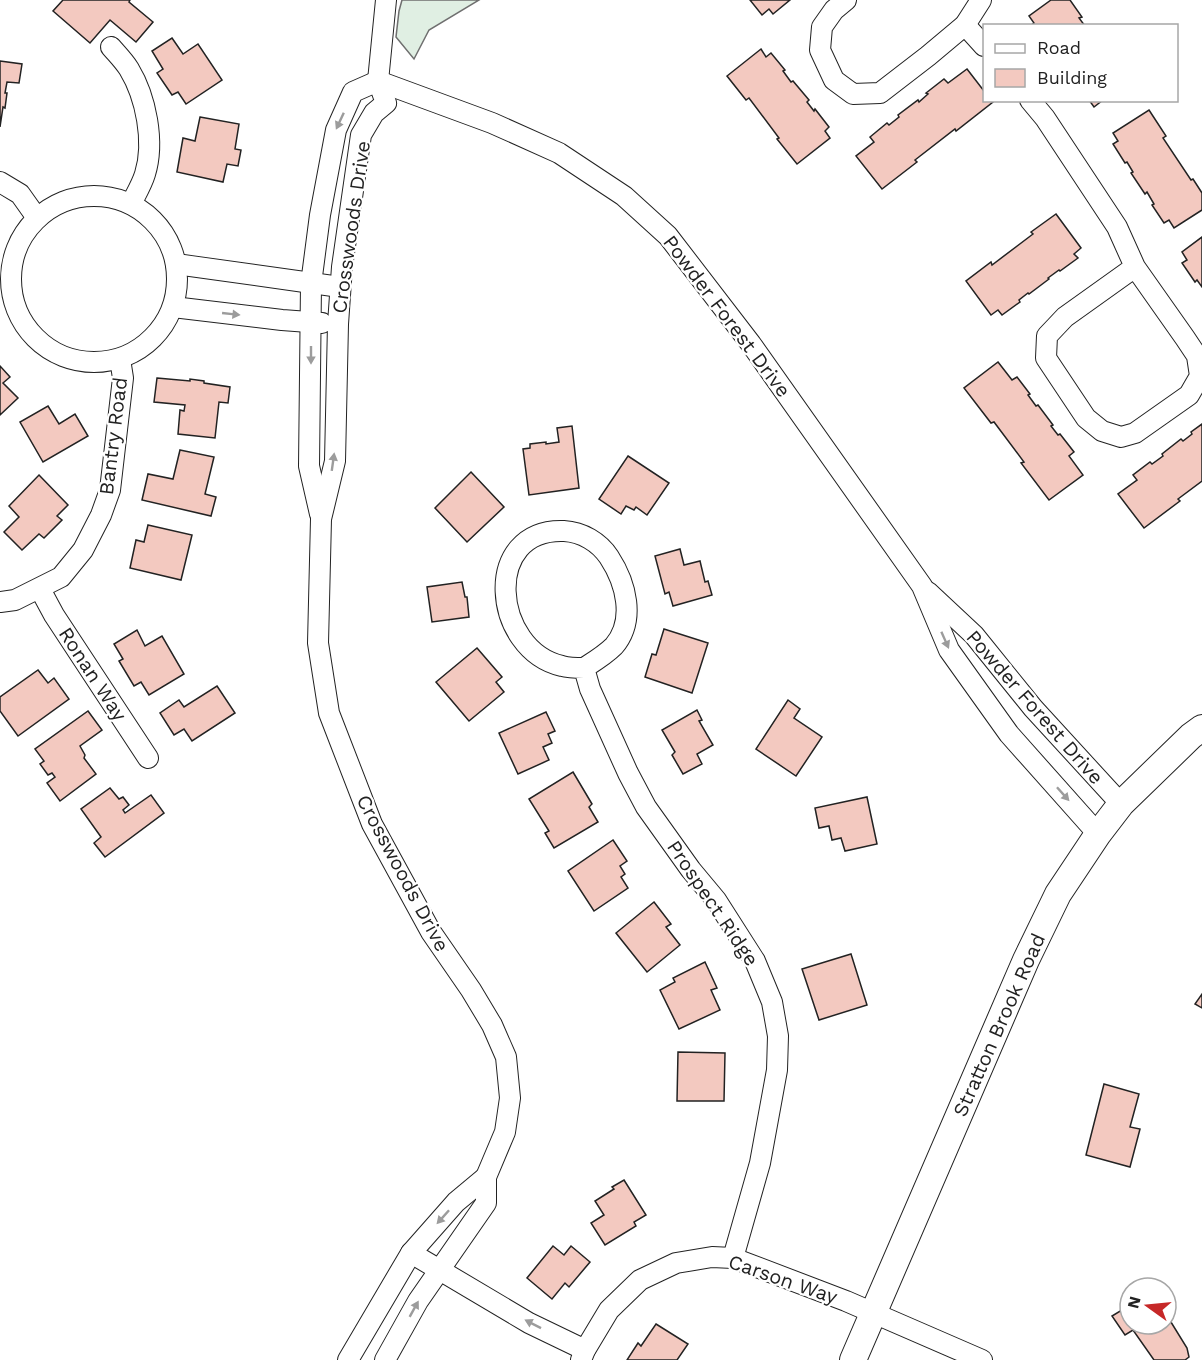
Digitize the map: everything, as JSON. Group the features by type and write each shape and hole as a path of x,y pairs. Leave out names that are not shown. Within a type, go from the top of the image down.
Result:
{"street":[{"path":"378,81 386,0"},
{"path":"846,0 834,10 822,27 820,50 834,80 853,94 880,93 965,25 981,0"},
{"path":"965,25 983,45"},
{"path":"111,47 128,67 140,89 148,121 145,174 131,204"},
{"name":"Crosswoods Drive","path":"321,519 309,466 311,284 320,215 336,130 353,92 378,81 386,103 374,113 361,135 340,287 335,461 321,519 318,643 329,713 372,824 431,932 492,1025 506,1057 510,1098 505,1132 486,1177 486,1203 418,1301 387,1360"},
{"name":"Powder Forest Drive","path":"378,81 492,123 559,153 624,196 668,236 751,344 922,586 974,635 1033,708 1121,804"},
{"path":"1032,102 1045,118 1117,227 1134,267 1197,356 1200,376 1189,395 1135,433 1121,437 1102,431 1086,418 1046,358 1047,336 1065,317 1134,267"},
{"path":"0,183 20,194 37,218"},
{"name":"Bantry Road","path":"82,196 107,196 131,204 152,219 168,240 176,264 177,286 173,307 161,329 142,348 120,359 95,363 70,360 48,349 29,333 16,311 10,287 12,262 21,238 37,218 57,204 82,196"},
{"path":"176,264 340,287"},
{"path":"173,307 338,324"},
{"name":"Bantry Road","path":"0,602 15,600 61,577 83,550 101,515 110,490 123,378 120,359"},
{"path":"552,531 568,531 583,535 596,543 608,555 624,588 628,606 625,625 615,644 604,655 584,668 561,666 531,650 522,639 510,615 504,585 508,569 515,554 537,535 552,531"},
{"name":"Powder Forest Drive","path":"922,586 949,650 956,660 1009,734 1098,834"},
{"name":"Ronan Way","path":"40,589 54,615 148,758"},
{"name":"Prospect Ridge","path":"584,668 600,713 627,773 646,807 733,926 755,961 772,1002 778,1036 777,1070 760,1163 733,1258"},
{"name":"Stratton Brook Road","path":"853,1360 1026,960 1059,894 1098,834 1121,804 1202,728"},
{"name":"Crosswoods Drive","path":"353,1351 411,1253 456,1202 486,1177"},
{"name":"Carson Way","path":"411,1253 583,1355 609,1310 640,1280 676,1263 712,1257 733,1258 846,1301 982,1360"},
{"path":"353,1351 387,1360"}],"green space":[{"path":"402,0 479,0 429,30 414,59 396,37"}],"building":[{"path":"63,0 130,0 129,2 153,22 136,42 110,20 90,43 53,11"},
{"path":"750,0 790,0 773,14 769,9 762,15"},
{"path":"1051,0 1070,0 1082,17 1079,18 1084,24 1033,24 1029,16"},
{"path":"172,38 183,54 198,44 222,80 186,104 178,92 172,95 157,73 163,69 152,51"},
{"path":"761,49 766,57 771,53 785,70 783,71 791,82 793,81 809,100 807,102 814,111 815,109 829,127 825,131 830,138 797,164 749,98 746,100 727,76"},
{"path":"0,61 22,64 19,83 7,82 5,108 3,107 0,127"},
{"path":"967,69 983,90 983,102 993,102 915,160 917,162 882,189 856,156 874,142 870,137 887,123 889,125 899,117 898,115 918,100 919,102 928,94 926,93 944,79 948,83"},
{"path":"1090,102 1100,102 1094,107"},
{"path":"1149,110 1166,136 1163,138 1202,193 1202,210 1174,228 1169,220 1164,223 1152,205 1154,204 1147,192 1145,194 1131,173 1133,172 1127,162 1125,163 1113,144 1118,141 1113,133"},
{"path":"200,117 239,124 235,149 241,150 238,166 227,164 223,182 177,172 183,138 195,141"},
{"path":"1056,214 1081,248 1074,254 1078,258 1028,293 1002,315 998,310 991,315 966,281 991,262 992,265"},
{"path":"1202,237 1202,287 1197,280 1195,282 1182,263 1187,260 1182,252"},
{"path":"998,362 1012,380 1017,377 1036,406 1038,405 1053,425 1051,426 1074,452 1069,456 1083,475 1049,500 994,422 991,423 964,388"},
{"path":"0,366 10,377 3,383 18,398 0,415"},
{"path":"157,378 190,381 190,379 230,387 228,403 219,402 215,438 178,434 180,410 184,411 185,405 154,402"},
{"path":"48,406 59,424 75,414 88,436 43,462 20,422"},
{"path":"1202,424 1202,481 1144,528 1118,494 1137,480 1133,475 1150,462 1152,464 1163,456 1162,454 1181,439 1183,441"},
{"path":"572,426 579,488 529,495 523,449 530,448 530,444 559,442 557,428"},
{"path":"180,450 214,457 205,494 216,497 211,516 142,500 148,474 173,479"},
{"path":"628,456 669,483 647,515 636,507 634,510 626,506 621,514 599,499"},
{"path":"471,472 504,507 467,542 435,508"},
{"path":"39,475 68,505 57,516 62,520 44,538 39,534 22,550 4,532 19,517 9,506"},
{"path":"148,525 192,535 181,580 130,568 136,540 144,542"},
{"path":"680,549 684,565 700,561 705,582 708,581 712,595 673,606 669,592 665,594 655,556"},
{"path":"462,582 465,597 467,597 469,617 432,622 427,587"},
{"path":"664,629 708,643 692,693 645,677 652,654 656,655"},
{"path":"137,630 145,646 162,636 184,674 149,695 141,682 134,686 119,661 123,659 114,644"},
{"path":"477,648 502,677 496,682 504,692 469,721 436,682"},
{"path":"38,670 48,683 54,678 69,699 18,736 0,711 0,697"},
{"path":"217,686 235,713 192,741 184,729 174,735 160,713 179,700 184,707"},
{"path":"788,700 800,709 794,718 822,737 796,776 756,749"},
{"path":"697,710 702,720 699,721 713,745 697,754 702,764 683,774 672,755 675,752 662,730"},
{"path":"88,711 102,730 80,746 85,755 84,758 96,774 60,801 47,783 55,777 52,773 48,775 40,764 44,761 35,749"},
{"path":"546,712 555,731 548,734 552,743 543,747 549,760 518,774 499,733"},
{"path":"573,772 592,804 589,807 598,822 554,848 545,833 549,831 529,799"},
{"path":"110,788 119,799 123,797 129,805 123,810 125,813 151,795 164,813 105,857 94,843 101,837 81,809"},
{"path":"867,797 877,844 845,851 841,838 832,840 829,826 819,828 815,808"},
{"path":"613,840 627,861 620,866 625,874 621,877 628,888 594,911 568,871"},
{"path":"654,902 671,924 666,927 680,945 647,972 616,933"},
{"path":"851,954 867,1005 819,1020 802,969"},
{"path":"705,962 717,988 711,990 720,1010 679,1029 660,990 675,982 673,978"},
{"path":"1202,994 1202,1008 1195,1004"},
{"path":"678,1052 725,1053 724,1101 677,1101"},
{"path":"1104,1084 1139,1094 1130,1127 1140,1129 1130,1167 1086,1155"},
{"path":"624,1180 646,1215 634,1222 636,1226 605,1245 591,1223 604,1215 595,1201"},
{"path":"553,1246 564,1255 571,1246 590,1262 569,1287 565,1283 552,1299 527,1278"},
{"path":"1118,1312 1118,1325 1112,1316"},
{"path":"656,1324 688,1344 677,1360 627,1360 638,1343 641,1346"},
{"path":"1178,1333 1187,1348 1189,1357 1185,1360 1154,1360 1137,1336 1178,1336"}]}
